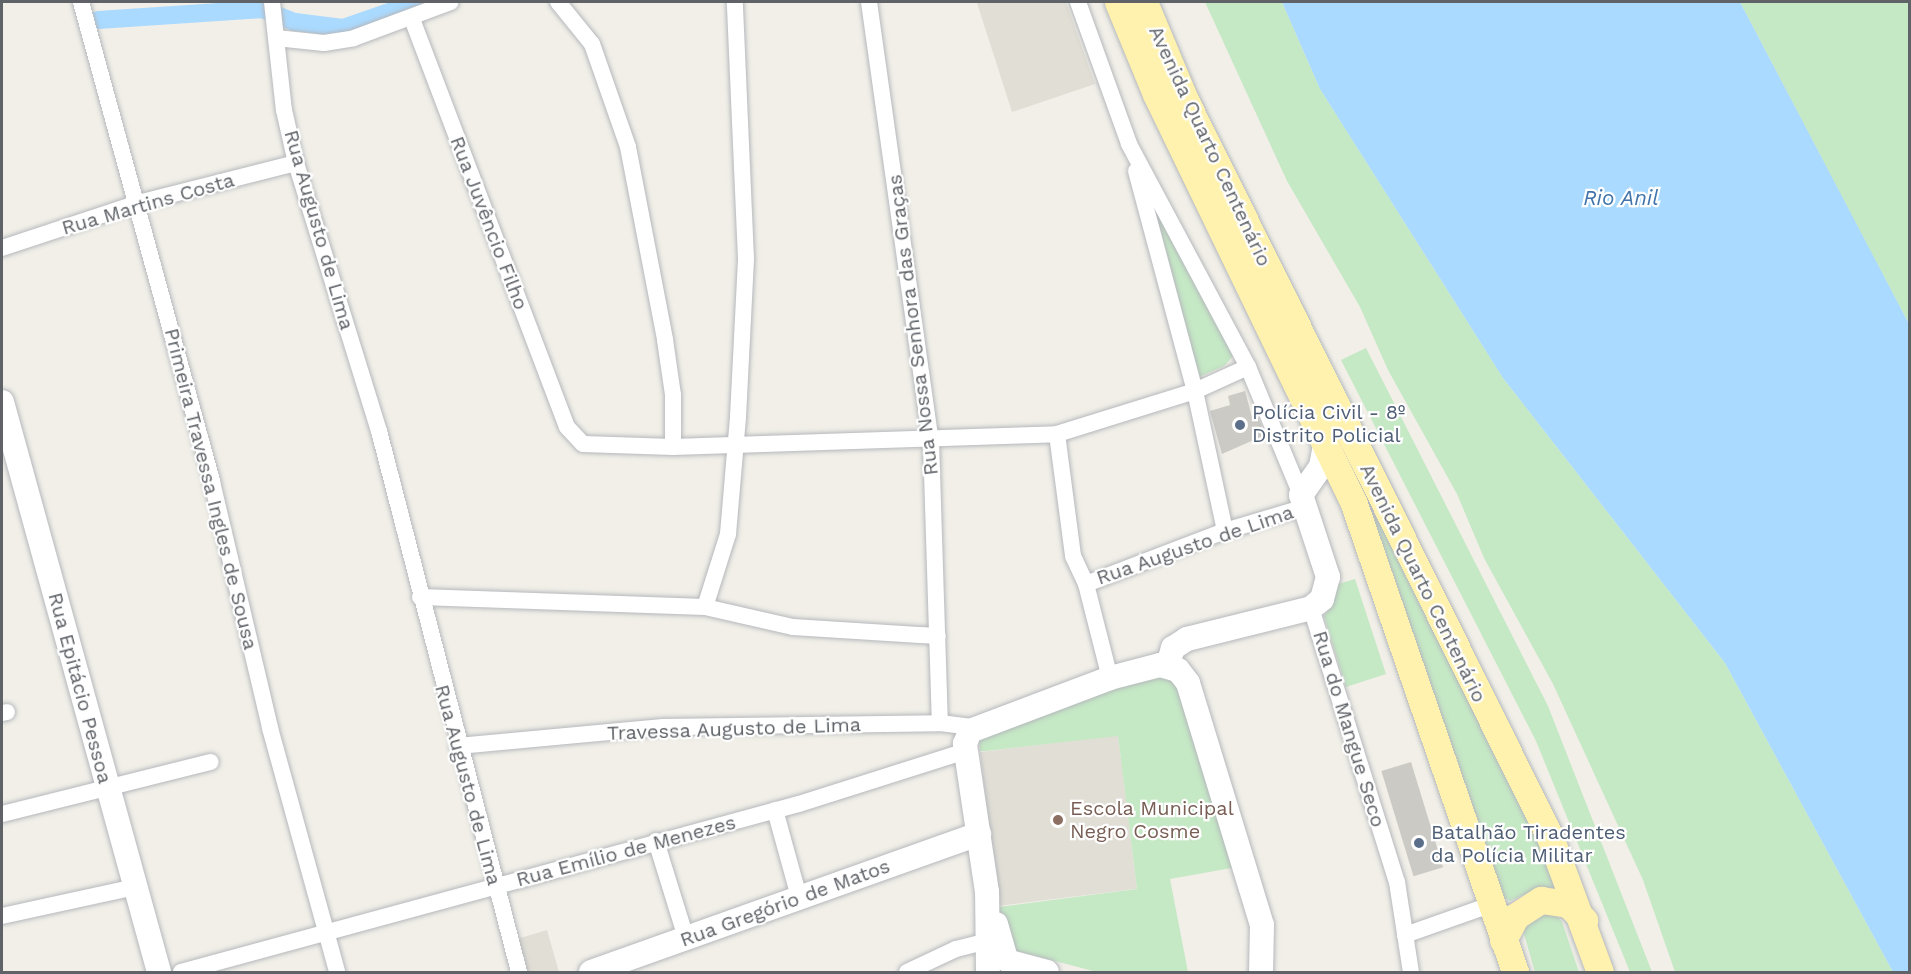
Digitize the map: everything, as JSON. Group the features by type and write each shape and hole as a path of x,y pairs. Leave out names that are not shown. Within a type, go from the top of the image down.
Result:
{"main road":[{"name":"Avenida Quarto Centenário","path":"1118,2 1165,112 1346,486 1515,972"},
{"name":"Avenida Quarto Centenário","path":"1144,2 1185,100 1545,827 1584,920 1600,972"},
{"path":"1503,939 1516,916 1541,900 1568,904 1584,920"}],"street":[{"name":"Primeira Travessa Ingles de Sousa","path":"65,2 81,4 138,203 337,972"},
{"path":"276,38 324,43 412,19 451,2"},
{"path":"558,2 592,44 628,147 673,395 674,447 931,441 1057,435 1195,391 1248,367"},
{"path":"705,607 728,534 746,259 735,2"},
{"name":"Rua Nossa Senhora das Graças","path":"869,2 931,441 940,723"},
{"path":"1078,2 1129,144 1195,391 1225,531"},
{"name":"Rua Augusto de Lima","path":"273,8 284,110 296,163 379,431 458,746 519,972"},
{"name":"Rua Juvêncio Filho","path":"412,19 567,427 593,448 674,447"},
{"path":"1129,144 1248,367 1303,501"},
{"name":"Rua Martins Costa","path":"2,248 138,203 296,163"},
{"name":"Rua Epitácio Pessoa","path":"2,402 159,972"},
{"path":"1057,435 1073,556 1086,584 1110,678"},
{"name":"Rua Augusto de Lima","path":"1303,501 1321,466 1326,441"},
{"name":"Rua Augusto de Lima","path":"1086,584 1303,501 1323,484 1346,486"},
{"name":"Rua do Mangue Seco","path":"1303,501 1328,583 1323,599 1311,608 1397,882 1411,972"},
{"path":"420,597 705,607 793,627 938,636"},
{"path":"1168,665 1173,648 1187,639 1311,608"},
{"path":"1001,967 987,892 966,751 974,727 1110,678 1168,665"},
{"path":"1168,665 1188,683 1262,925 1261,972"},
{"name":"Travessa Augusto de Lima","path":"458,746 663,727 940,723 974,727"},
{"name":"Rua Emílio de Menezes","path":"181,972 775,810 966,751"},
{"path":"2,814 212,762"},
{"path":"775,810 799,897"},
{"name":"Rua Gregório de Matos","path":"591,972 979,834"},
{"path":"656,841 686,938"},
{"path":"2,916 135,886"},
{"path":"987,892 988,941 1001,967"},
{"path":"1405,935 1484,907 1493,908"},
{"path":"907,972 956,949 988,941"},
{"path":"1001,967 1047,972"}],"shaded area":[{"path":"1066,2 1095,84 1012,112 977,3"},
{"name":"Escola Municipal Negro Cosme","path":"1118,735 1137,889 999,906 980,752"},
{"path":"547,930 559,972 526,972 517,939"}],"green space":[{"path":"1205,2 1282,2 1320,89 1503,378 1725,663 1893,972 1675,972 1643,880 1553,684 1484,558 1457,494 1388,370 1360,307 1287,181"},
{"path":"1740,2 1909,2 1909,324 1856,224"},
{"path":"1154,204 1234,355 1224,366 1199,377"},
{"path":"1366,348 1548,706 1652,972 1630,972 1536,741 1341,360"},
{"path":"1370,516 1381,518 1525,813 1558,889 1536,889 1510,901 1504,898"},
{"path":"1355,579 1386,674 1346,687 1324,616 1334,602 1335,585"},
{"path":"1160,673 1175,682 1237,867 1170,879 1188,972 1097,972 1017,951 1004,932 999,907 1137,889 1118,736 980,751 979,736 1090,693"},
{"path":"1555,913 1562,922 1579,972 1535,972 1522,927 1527,914"}],"water":[{"name":"Rio Anil","path":"1282,2 1740,2 1909,324 1909,972 1893,972 1725,663 1503,378 1320,89"}],"building":[{"name":"Polícia Civil - 8º Distrito Policial","path":"1245,391 1252,417 1257,415 1265,435 1222,454 1210,411 1230,405 1228,396"},
{"name":"Batalhão Tiradentes da Polícia Militar","path":"1411,762 1443,867 1414,876 1381,771"}],"waterway":[{"path":"98,20 262,9 295,22 343,28 418,2"}],"place":[{"name":"Polícia Civil - 8º Distrito Policial","path":"1240,425"},
{"name":"Escola Municipal Negro Cosme","path":"1058,820"},
{"name":"Batalhão Tiradentes da Polícia Militar","path":"1419,843"}]}
